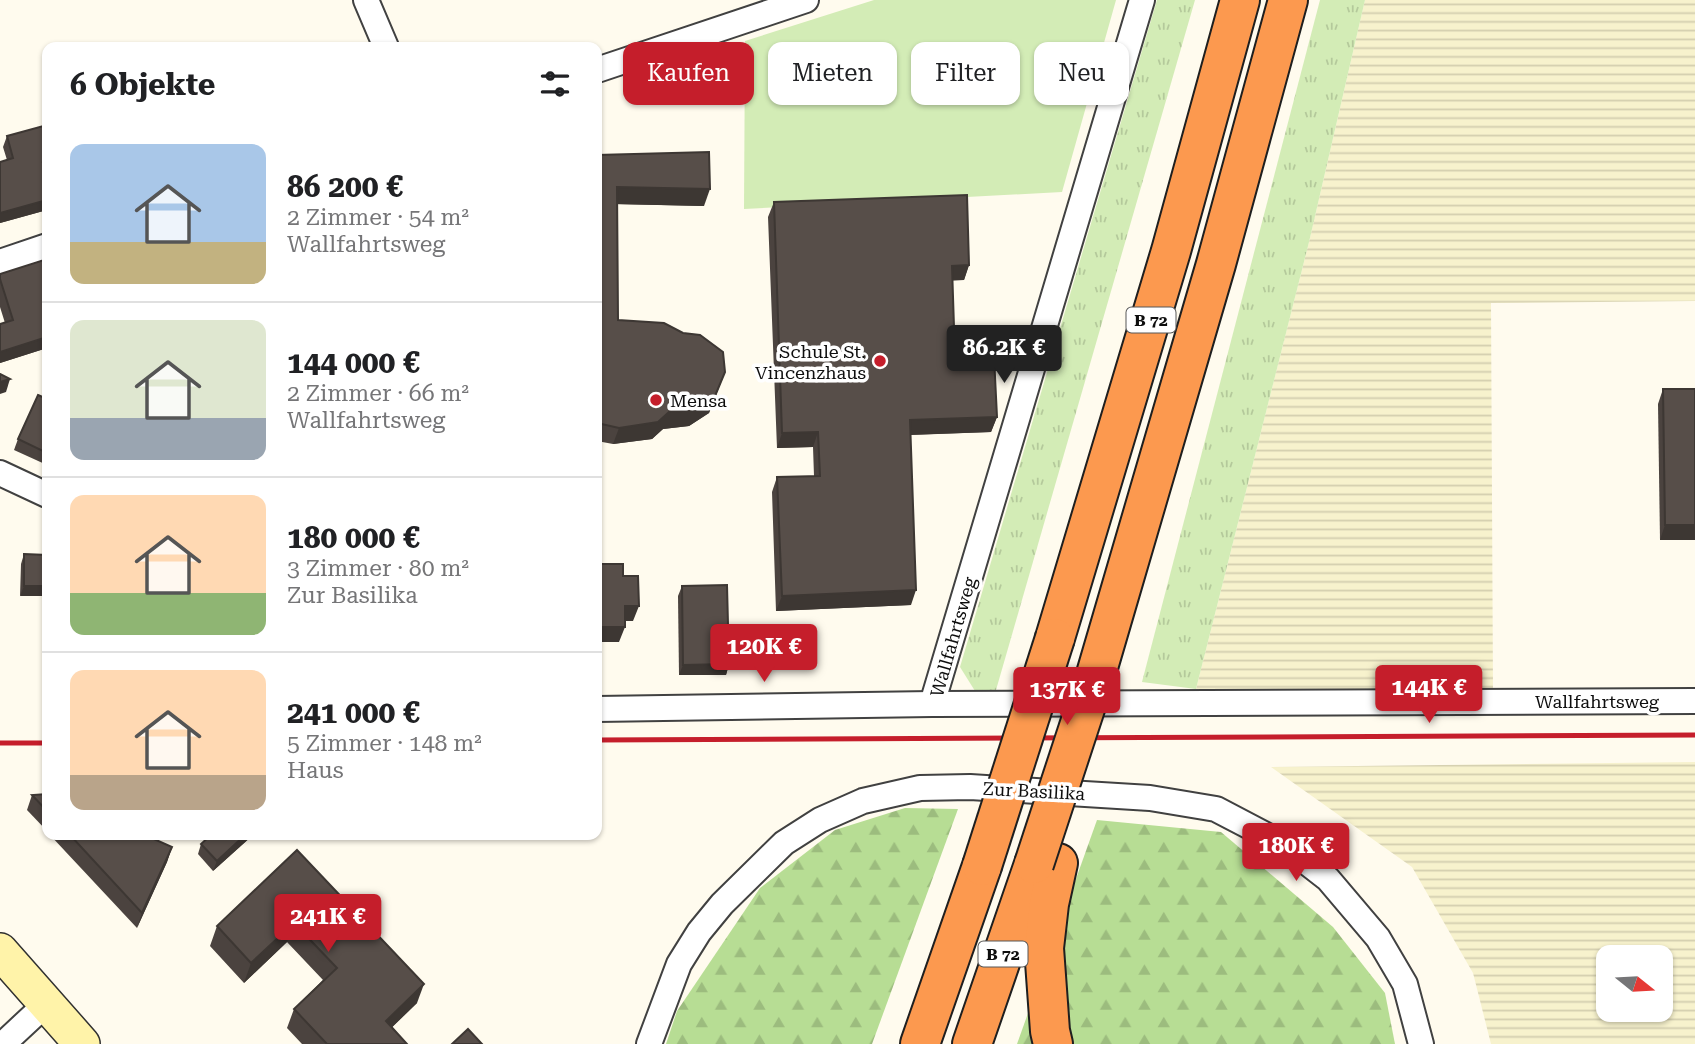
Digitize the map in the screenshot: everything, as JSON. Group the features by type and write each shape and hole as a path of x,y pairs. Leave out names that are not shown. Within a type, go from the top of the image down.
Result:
{"highway":[{"name":"B 72","path":"920,1044 982,866 1055,638 1171,251 1240,0"},
{"name":"B 72","path":"972,1044 1046,863 1094,681 1212,278 1288,0"},
{"name":"B 72","path":"1046,863 1049,904 1044,948 1050,1031 1054,1044"}],"street":[{"path":"366,0 384,42"},
{"path":"602,68 806,0"},
{"name":"Wallfahrtsweg","path":"1142,0 932,704 1695,701"},
{"path":"0,262 42,248"},
{"path":"0,473 42,493"},
{"path":"602,709 932,704"},
{"name":"Zur Basilika","path":"649,1044 679,964 699,932 722,904 784,843 820,820 863,801 920,788 970,787 1150,798 1216,810 1283,844 1328,878 1378,938 1405,984 1421,1044"},
{"path":"0,951 82,1044"},
{"path":"4,1044 46,1004"}],"shaded area":[{"path":"1365,0 1695,0 1695,301 1491,303 1493,689 1196,689 1309,242"},
{"path":"1695,762 1695,1044 1491,1044 1473,973 1412,867 1271,767"}],"green space":[{"path":"874,0 1116,0 1104,42 1034,42 1034,105 1086,105 1062,192 744,209 745,105 754,105 754,42 745,41"},
{"path":"1157,0 1195,0 996,690 975,691 960,667 1126,105 1129,105 1129,95"},
{"path":"1320,0 1365,0 1309,242 1196,689 1142,682"},
{"path":"905,808 958,809 872,1044 666,1044 677,1011 760,888 835,830"},
{"path":"1097,820 1221,832 1333,927 1385,993 1395,1044 1017,1044"}],"building":[{"path":"42,126 42,201 0,213 0,162 13,158 7,136"},
{"path":"709,152 710,189 617,187 618,320 664,323 683,333 700,335 723,352 725,372 715,396 695,410 669,412 658,422 619,428 602,424 602,155"},
{"path":"967,195 969,265 952,266 955,358 994,356 997,417 910,420 916,590 782,596 777,477 820,476 818,432 782,433 774,202"},
{"path":"42,261 42,339 0,352 0,324 13,320 0,274"},
{"path":"0,374 10,379 0,382"},
{"path":"1663,389 1695,389 1695,525 1665,525"},
{"path":"38,395 42,397 42,451 18,439"},
{"path":"24,554 42,555 42,586 24,586"},
{"path":"602,564 623,564 623,576 638,576 639,606 625,606 625,627 602,627"},
{"path":"727,585 729,664 683,665 682,586"},
{"path":"42,794 42,806 32,795"},
{"path":"75,840 156,840 172,847 142,913"},
{"path":"205,840 240,840 217,861 201,844"},
{"path":"297,850 424,984 386,1021 407,1044 327,1044 294,1009 337,968 294,923 251,963 217,926"},
{"path":"468,1029 482,1044 452,1044"}],"railway":[{"path":"602,740 1695,735"},
{"path":"0,743 42,743"}],"place":[{"name":"Schule St. Vincenzhaus","path":"880,361"},
{"name":"Mensa","path":"656,400"}]}
